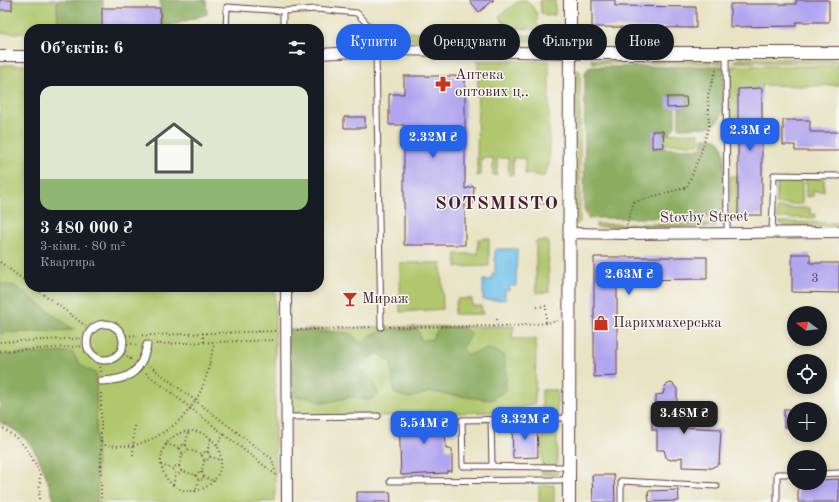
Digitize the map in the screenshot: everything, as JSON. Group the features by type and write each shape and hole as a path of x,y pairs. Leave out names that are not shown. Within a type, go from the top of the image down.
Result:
{"street":[{"path":"570,0 570,24"},
{"path":"411,50 528,52"},
{"path":"324,54 336,53"},
{"path":"607,53 839,53"},
{"path":"0,56 24,56"},
{"path":"569,502 570,60"},
{"name":"Stovby Street","path":"570,233 627,234 839,232"},
{"path":"286,292 286,502"},
{"path":"108,324 119,330 122,336 123,344 120,352 111,359 99,359 90,352 87,342 91,330 96,326 108,324"},
{"path":"102,381 122,379 131,374 140,364 147,345"}],"lane":[{"path":"226,24 227,7 283,11 317,9 357,12 368,24"},
{"path":"283,11 283,24"},
{"path":"724,54 727,233"},
{"path":"376,60 381,327"},
{"path":"772,232 774,175 839,176"},
{"path":"287,417 378,416"},
{"path":"570,418 462,420 463,466 570,467"},
{"path":"491,420 492,466"},
{"path":"827,474 839,473"},
{"path":"777,502 777,474 787,474"},
{"path":"390,481 570,480"},
{"path":"621,502 621,481 718,486"}],"path":[{"path":"627,234 628,220 634,202 687,187 700,155 709,126 708,95 724,54"},
{"path":"536,206 540,204 563,204"},
{"path":"0,262 24,280"},
{"path":"41,292 91,330"},
{"path":"537,307 546,306 546,323"},
{"path":"497,319 498,326"},
{"path":"123,344 147,345 204,343 381,327 498,326 569,320"},
{"path":"122,336 203,333 286,335"},
{"path":"203,333 204,343"},
{"path":"0,342 87,342"},
{"path":"0,351 87,342"},
{"path":"101,446 133,445 146,442 181,420 196,401 208,372 214,342"},
{"path":"120,352 140,364 196,401 272,459 277,477 191,408 140,364"},
{"path":"99,359 102,381 101,502"},
{"path":"133,455 134,424"},
{"path":"0,426 19,440 29,452 40,473 39,502"},
{"path":"180,448 185,445 189,431"},
{"path":"189,431 202,433 211,438 217,445 221,454 219,474 206,488 195,492 186,492 176,488 168,481 163,473 161,464 162,452 166,444 182,432 189,431"},
{"path":"217,445 224,434"},
{"path":"211,438 207,452 209,453 210,457 221,460"},
{"path":"166,444 180,448 183,453"},
{"path":"185,445 188,450 202,454 207,452"},
{"path":"181,471 179,466 183,453 188,450"},
{"path":"202,454 202,457 205,460"},
{"path":"210,457 205,460 201,473 203,474 203,477 214,481"},
{"path":"161,464 174,469 176,474 173,485"},
{"path":"174,469 176,466 179,466"},
{"path":"176,474 179,474 181,471 196,475 197,473 201,473"},
{"path":"196,475 196,479 199,480"},
{"path":"195,492 199,480 202,480 203,477"}],"green space":[{"path":"0,0 57,0 58,24 24,24 24,33 0,33"},
{"path":"57,0 103,0 102,24 58,24"},
{"path":"160,0 206,0 207,14 176,24 161,24"},
{"path":"520,0 527,0 538,15 536,17 538,20 536,22 537,24 528,24 528,29 520,28 520,24 504,24 499,16"},
{"path":"540,0 555,0 555,15 545,16 544,13 541,13"},
{"path":"411,32 419,32 419,40 411,40"},
{"path":"520,35 528,35 528,41 520,41"},
{"path":"742,58 839,59 839,63 733,62"},
{"path":"718,59 722,63 593,63 591,60 674,60"},
{"path":"478,61 549,61 549,164 544,176 525,174 525,158 513,158 513,174 509,175 508,158 497,158 497,175 493,175 493,158 481,158 481,175 477,176"},
{"path":"0,65 24,65 24,292 275,292 275,502 55,502 47,477 37,455 23,436 0,422"},
{"path":"723,66 724,111 718,121 708,127 679,128 679,107 687,107 686,97 667,97 675,107 675,126 669,134 663,134 663,131 652,131 652,148 702,149 703,138 718,140 722,144 724,153 724,218 588,218 584,210 585,74 588,68"},
{"path":"731,66 839,66 839,85 762,85 762,88 738,89 738,128 730,128"},
{"path":"576,69 580,71 580,222 577,224 575,223"},
{"path":"699,133 699,144 664,144 663,134"},
{"path":"730,176 738,176 738,215 730,215"},
{"path":"784,179 802,179 802,204 776,204 777,185"},
{"path":"806,179 824,179 824,191 813,191 813,196 806,197"},
{"path":"777,208 810,208 810,214 815,214 815,218 777,218"},
{"path":"779,222 839,223 839,227 785,227"},
{"path":"596,224 716,224 716,227 596,227"},
{"path":"489,238 489,266 456,267 456,254 478,254 478,239"},
{"path":"536,241 548,241 549,292 536,293"},
{"path":"400,263 441,263 443,309 400,312"},
{"path":"0,284 15,286 74,330 0,333"},
{"path":"457,299 472,299 472,306 481,306 483,314 454,314"},
{"path":"514,326 512,339 536,339 535,403 511,411 378,416 287,417 287,330 381,327"},
{"path":"462,327 472,334 462,347 467,355 488,349 503,354 506,370 506,390 491,400 430,392 409,398 394,393 391,362 378,353 364,360 359,367 374,382 378,394 369,400 349,397 324,403 309,397 287,397 287,330 350,333 361,344 371,335 386,330 418,329 421,341 432,339 439,328"},
{"path":"72,352 82,365 96,373 97,502 55,502 47,477 37,455 23,436 0,422 0,355"},
{"path":"542,390 557,390 557,475 542,474"},
{"path":"554,485 554,502 539,502 539,486"}],"water":[{"path":"495,249 517,249 516,286 509,286 509,290 505,290 505,300 483,300 483,280 492,280 492,274 495,274"}],"building":[{"path":"0,0 12,0 12,10 0,10"},
{"path":"469,0 494,0 479,12"},
{"path":"592,0 615,0 615,6 696,7 696,28 674,28 674,24 615,24 615,27 607,27 607,24 592,24"},
{"path":"796,0 829,0 829,22 796,22 796,26 730,27 730,4 796,4"},
{"path":"102,8 160,8 161,24 102,24"},
{"path":"404,76 465,76 465,189 474,186 473,204 465,202 465,245 404,245 404,125 389,125 389,94 404,94"},
{"path":"762,88 762,215 738,215 738,89"},
{"path":"667,97 686,97 687,107 667,108"},
{"path":"344,117 365,117 365,128 344,128"},
{"path":"783,120 810,120 810,132 839,132 839,151 795,151 795,145 783,145"},
{"path":"652,131 663,131 664,147 652,148"},
{"path":"792,254 810,254 810,263 839,263 839,293 792,292"},
{"path":"594,257 707,257 707,279 617,280 617,376 594,377"},
{"path":"670,383 677,389 677,427 721,429 719,464 711,468 682,467 682,457 671,460 666,457 664,450 657,450 657,430 652,430 652,415 656,415 656,395 663,394 665,386"},
{"path":"784,409 787,409 787,427 784,427"},
{"path":"445,414 446,449 452,449 452,471 447,471 447,473 401,475 399,415"},
{"path":"512,424 537,424 538,457 513,458"},
{"path":"592,475 614,475 615,502 593,502"},
{"path":"839,479 839,502 798,502 798,490 827,490 827,480"},
{"path":"678,490 679,501 649,502 648,491"},
{"path":"357,492 390,492 391,502 357,502"}],"place":[{"name":"Аптека оптових ц‥","path":"443,84"},
{"name":"Мираж","path":"350,299"},
{"name":"Парихмахерська","path":"601,323"}],"district":[{"name":"SOTSMISTO","path":"497,204"}]}
